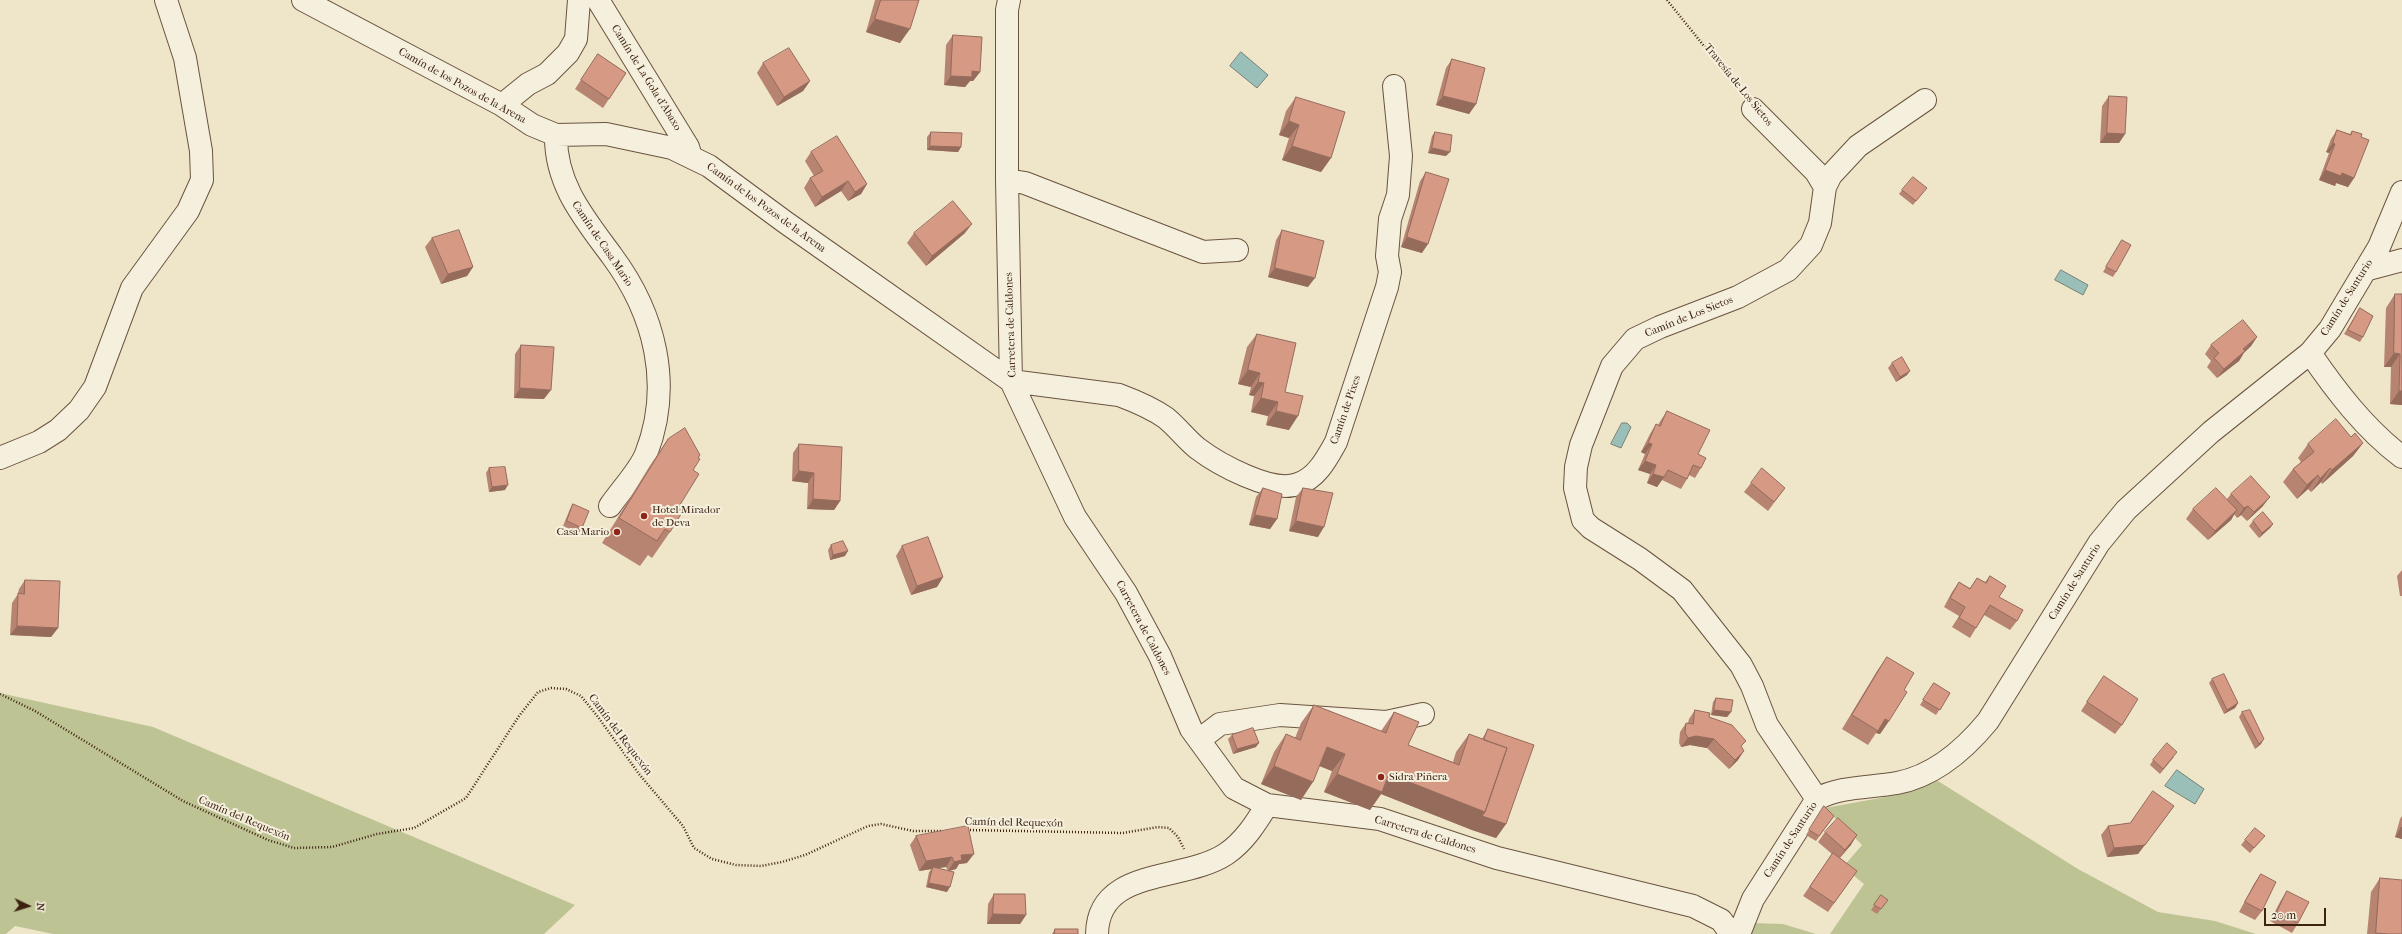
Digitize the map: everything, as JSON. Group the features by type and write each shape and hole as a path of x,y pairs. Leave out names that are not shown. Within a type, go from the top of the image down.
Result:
{"street":[{"path":"0,458 40,442 58,430 79,410 95,387 132,288 188,211 202,180 201,151 185,58 166,0"},
{"name":"Camín de los Pozos de la Arena","path":"303,0 502,105 532,125 556,135 606,134 672,148 709,166 785,222 1012,381"},
{"path":"502,105 528,84 547,74 568,53 576,39 579,0"},
{"name":"Camín de La Gola d'Abaxo","path":"598,0 688,147 691,157"},
{"name":"Carretera de Caldones","path":"1009,0 1007,10 1007,180 1012,381 1075,517 1126,593 1160,656 1191,729 1234,788 1267,805 1380,819 1496,858 1693,906 1721,920 1731,934"},
{"name":"Camín de Pixes","path":"1012,381 1119,396 1135,401 1166,419 1199,449 1260,481 1278,486 1298,485 1310,478 1324,464 1336,442 1390,272 1387,256 1390,219 1398,195 1400,156 1397,97 1394,86"},
{"name":"Camín de Los Sietos","path":"1816,799 1767,725 1752,686 1741,665 1682,590 1646,563 1591,528 1583,520 1575,488 1576,467 1581,445 1612,366 1635,339 1660,327 1738,297 1788,270 1811,245 1820,223 1825,187 1831,175 1858,146 1925,100"},
{"name":"Travesía de Los Sietos","path":"1754,108 1816,172 1825,187"},
{"name":"Camín de Casa Mario","path":"556,135 556,153 562,177 571,199 616,262 633,290 650,326 656,346 658,370 656,421 646,455 610,506"},
{"path":"1007,180 1025,183 1203,252 1237,250"},
{"name":"Camín de Santurio","path":"1739,934 1752,899 1816,799 1829,792 1898,783 1937,768 1970,743 1988,721 2099,543 2126,510 2211,432 2310,353 2330,329 2379,247 2402,192"},
{"path":"2365,270 2402,260"},
{"path":"2310,353 2330,382 2354,411 2388,447 2402,457"},
{"path":"1200,740 1220,724 1280,715 1386,722 1423,714"},
{"path":"1096,934 1100,911 1110,897 1133,882 1189,870 1226,854 1251,830 1267,805"}],"path":[{"name":"Travesía de Los Sietos","path":"1667,0 1721,64 1754,108"},
{"name":"Camín del Requexón","path":"0,694 35,710 183,801 268,840 294,848 332,847 378,834 414,828 466,798 519,716 538,692 551,688 566,689 581,696 639,774 683,826 694,848 712,859 736,865 761,866 782,862 805,855 868,826 881,824 913,831 948,831"},
{"name":"Camín del Requexón","path":"961,829 1122,833 1158,827 1169,828 1178,837 1184,850 1189,870"}],"green space":[{"path":"0,693 153,727 575,905 544,934 53,934 15,926 6,934 0,934"},
{"path":"1938,781 2078,869 2158,912 2215,921 2256,934 1830,934 1864,884 1843,867 1862,845 1825,808 1902,794"},
{"path":"1751,923 1783,924 1816,934 1751,934"}],"water":[{"path":"1241,52 1268,75 1257,88 1230,66"},
{"path":"2061,270 2088,285 2083,295 2055,280"},
{"path":"1622,423 1627,423 1631,427 1621,448 1611,444"},
{"path":"2177,770 2204,789 2195,804 2165,786"}],"building":[{"path":"881,0 919,0 910,29 875,19"},
{"path":"953,35 982,37 980,72 972,71 972,77 951,76"},
{"path":"789,48 810,81 784,97 763,63"},
{"path":"598,54 626,73 609,99 581,80"},
{"path":"1452,59 1485,68 1476,104 1443,96"},
{"path":"2109,96 2127,97 2125,134 2107,133"},
{"path":"1296,97 1345,112 1331,158 1292,146 1299,125 1289,121"},
{"path":"2337,130 2351,135 2352,131 2362,134 2361,137 2369,140 2354,178 2342,173 2341,176 2325,170 2335,144 2333,143"},
{"path":"931,132 962,133 961,147 930,146"},
{"path":"1435,132 1452,135 1450,152 1432,148"},
{"path":"837,136 867,184 855,192 848,181 822,197 810,178 823,171 811,152"},
{"path":"1426,172 1449,179 1428,244 1407,237"},
{"path":"1913,177 1927,188 1916,201 1902,190"},
{"path":"953,201 972,224 932,256 914,233"},
{"path":"459,230 473,267 448,274 432,238"},
{"path":"1282,230 1324,241 1315,278 1275,268"},
{"path":"2122,240 2131,245 2116,272 2106,267"},
{"path":"2395,294 2402,294 2402,391 2399,391 2400,354 2394,353"},
{"path":"2360,308 2373,316 2363,337 2348,330"},
{"path":"2243,320 2257,337 2243,349 2245,351 2224,369 2214,358 2219,353 2211,345"},
{"path":"1257,334 1296,343 1285,392 1303,396 1298,416 1276,411 1278,402 1261,398 1264,383 1258,382 1260,373 1248,370"},
{"path":"521,345 554,347 551,390 520,388"},
{"path":"1902,357 1910,371 1900,377 1892,363"},
{"path":"1667,411 1710,430 1698,454 1706,458 1701,468 1693,465 1687,479 1668,470 1664,477 1653,474 1656,465 1645,461 1652,444 1648,443 1656,424 1660,426"},
{"path":"2336,419 2351,437 2355,433 2363,443 2332,470 2330,468 2320,479 2318,475 2307,485 2293,469 2314,452 2308,444"},
{"name":"Hotel Mirador de Deva","path":"685,428 700,455 698,458 700,459 693,470 699,474 678,508 683,511 670,532 665,529 657,541 619,518 668,439"},
{"path":"799,444 842,447 840,501 813,499 814,473 799,471"},
{"path":"505,467 508,485 492,487 489,468"},
{"path":"1762,468 1785,488 1774,502 1751,483"},
{"path":"2251,476 2270,497 2254,512 2248,506 2244,508 2231,494"},
{"path":"1263,488 1282,494 1277,519 1255,515"},
{"path":"1303,488 1333,493 1324,527 1296,521"},
{"path":"2216,488 2237,510 2215,531 2193,509"},
{"path":"573,504 589,511 582,528 567,521"},
{"path":"2263,512 2273,524 2262,533 2253,521"},
{"path":"928,537 943,577 917,586 902,546"},
{"path":"843,541 848,551 833,555 831,545"},
{"path":"1990,576 2006,586 1999,597 2023,610 2017,621 1990,605 1976,628 1959,618 1965,607 1950,598 1959,582 1970,589 1977,578 1986,583"},
{"path":"25,580 60,581 58,628 17,626 18,593 24,594"},
{"path":"1887,657 1914,673 1904,690 1907,692 1889,721 1885,719 1878,731 1852,715"},
{"path":"2224,674 2238,703 2227,710 2212,679"},
{"path":"2104,676 2138,699 2122,725 2087,702"},
{"path":"1934,683 1950,693 1940,710 1923,700"},
{"path":"1716,698 1733,700 1731,712 1714,710"},
{"path":"1314,705 1386,733 1394,712 1419,722 1408,745 1459,765 1469,734 1507,748 1485,812 1389,774 1382,792 1337,774 1345,754 1327,747 1313,782 1274,766 1286,734 1300,740"},
{"path":"1695,710 1710,713 1709,717 1732,725 1746,741 1741,746 1744,751 1735,760 1714,739 1696,736 1688,738 1685,733 1686,723 1693,724"},
{"path":"2250,710 2264,739 2259,744 2242,712"},
{"path":"1253,728 1259,743 1237,749 1232,735"},
{"path":"1488,729 1534,745 1506,824 1482,816 1485,812 1507,748 1484,740"},
{"path":"2167,743 2177,752 2163,769 2153,760"},
{"path":"2153,791 2174,806 2145,845 2114,848 2108,826 2130,823"},
{"path":"1824,806 1834,816 1819,836 1809,830"},
{"path":"1838,818 1857,835 1845,850 1825,832"},
{"path":"968,826 974,854 961,855 962,860 954,862 952,857 926,861 916,836"},
{"path":"2255,828 2265,836 2254,848 2245,840"},
{"path":"1833,853 1857,871 1834,903 1810,887"},
{"path":"933,867 954,872 950,887 929,883"},
{"path":"2261,874 2276,882 2262,911 2245,902"},
{"path":"2380,878 2402,880 2402,934 2376,933"},
{"path":"2287,891 2309,902 2298,923 2277,912"},
{"path":"994,894 1025,894 1026,915 993,914"},
{"path":"1881,895 1888,900 1881,909 1874,905"},
{"path":"1055,929 1078,929 1078,934 1055,934"}],"place":[{"name":"Hotel Mirador de Deva","path":"644,516"},
{"name":"Casa Mario","path":"617,532"},
{"name":"Sidra Piñera","path":"1381,777"}]}
